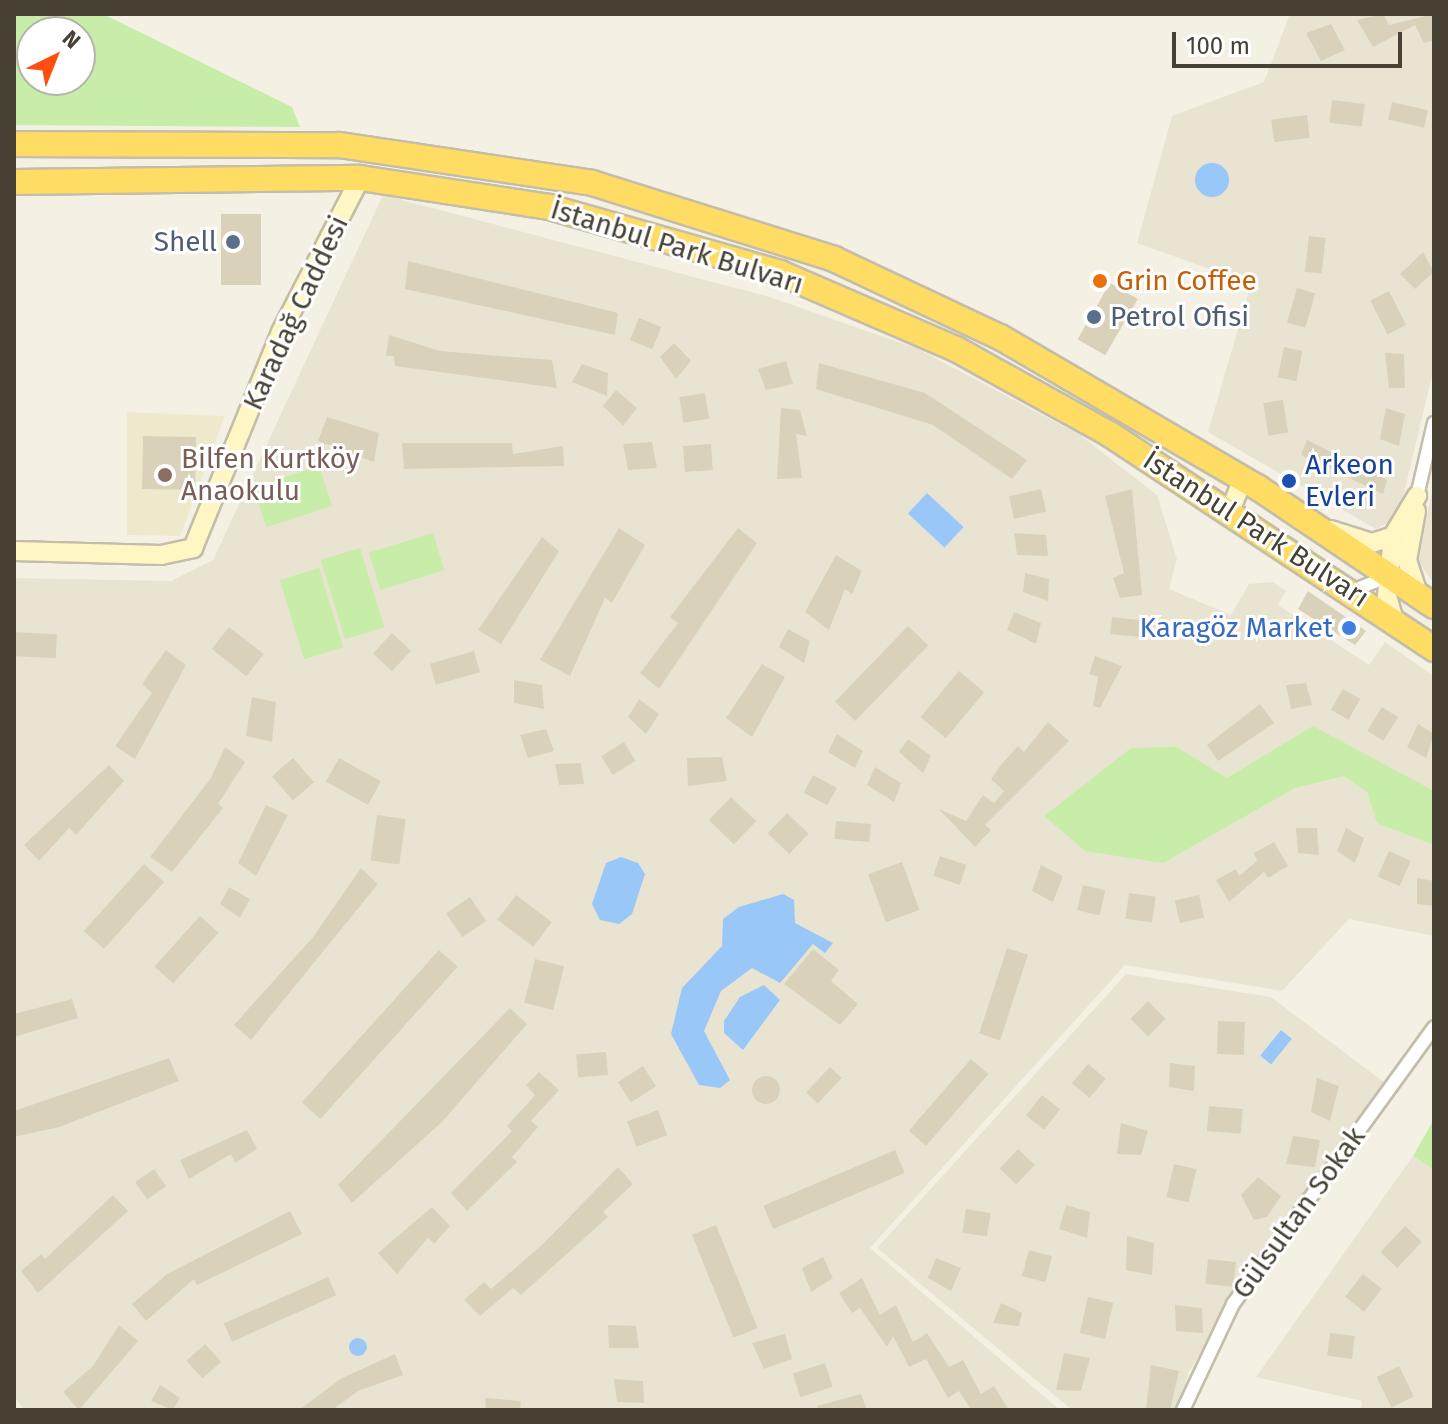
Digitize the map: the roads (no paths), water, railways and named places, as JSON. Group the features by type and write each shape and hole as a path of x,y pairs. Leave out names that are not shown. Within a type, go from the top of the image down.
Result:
{"highway":[{"name":"İstanbul Park Bulvarı","path":"14,144 339,145 592,183 834,259 1000,337 1394,571 1426,600"},
{"name":"İstanbul Park Bulvarı","path":"14,182 360,178 549,207 780,273 956,349 1230,511 1434,649"}],"street":[{"name":"Karadağ Caddesi","path":"14,551 161,555 193,548 281,332 360,178"},
{"path":"1352,591 1394,571 1417,496 1434,423"},
{"path":"1230,511 1243,479"},
{"path":"1394,620 1393,536 1417,496"},
{"path":"1320,526 1372,543 1393,536"},
{"name":"Gülsultan Sokak","path":"1183,1410 1233,1304 1434,1027"}],"water":[{"path":"1212,163 1224,168 1229,180 1224,192 1212,197 1200,192 1195,180 1200,168"},
{"path":"927,493 964,527 944,548 908,513"},
{"path":"621,857 638,863 645,874 632,914 619,924 600,920 592,904 606,863"},
{"path":"783,894 794,900 795,923 833,943 825,953 813,944 780,983 752,968 721,991 704,1031 730,1080 720,1088 699,1085 671,1034 682,988 722,946 723,919 739,907"},
{"path":"764,985 780,1000 743,1050 724,1033 724,1021 740,997"},
{"path":"1281,1030 1292,1039 1271,1064 1260,1056"},
{"path":"358,1338 367,1347 358,1356 349,1347"}],"place":[{"name":"Shell","path":"233,242"},
{"name":"Grin Coffee","path":"1100,281"},
{"name":"Petrol Ofisi","path":"1094,317"},
{"name":"Bilfen Kurtköy Anaokulu","path":"165,475"},
{"name":"Arkeon Evleri","path":"1289,481"},
{"name":"Karagöz Market","path":"1349,628"}]}
